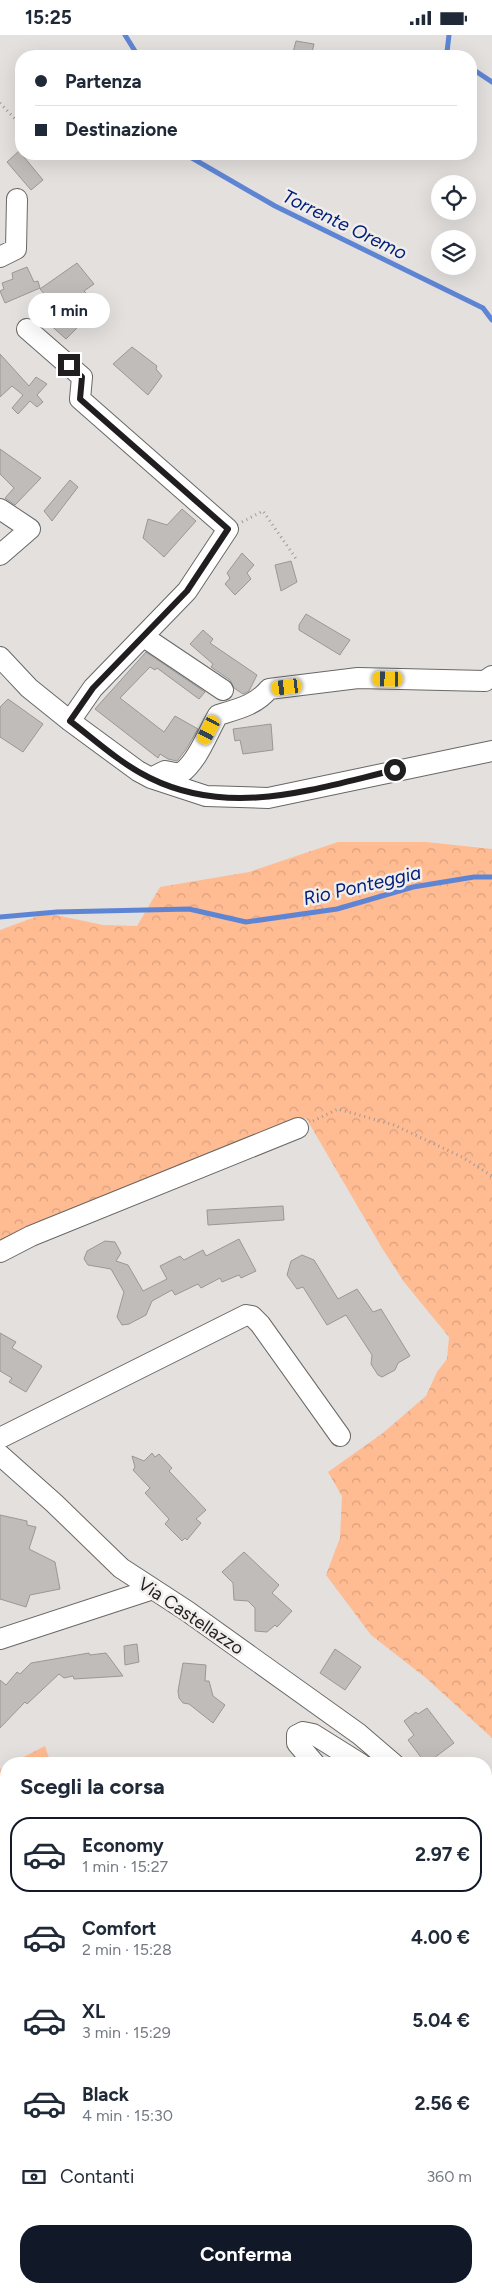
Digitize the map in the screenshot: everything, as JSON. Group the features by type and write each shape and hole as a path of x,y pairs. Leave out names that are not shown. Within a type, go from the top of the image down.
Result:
{"street":[{"path":"0,257 16,249 17,199"},
{"path":"27,329 82,377 80,399 228,529 187,591 93,688 70,721"},
{"path":"0,509 30,529 0,555"},
{"path":"144,637 223,691"},
{"path":"0,657 29,688 70,721 144,775 206,796 268,798 492,751"},
{"path":"144,775 165,771 180,774 192,761 218,715 250,705 262,698 269,689 358,678 485,681 492,676"},
{"path":"0,1252 31,1236 298,1128"},
{"path":"0,1437 246,1315 252,1316 260,1324 340,1436"},
{"name":"Via Castellazzo","path":"0,1455 54,1503 121,1569 153,1589 358,1734 386,1757"},
{"path":"0,1639 153,1589"},
{"path":"309,1757 297,1743 297,1735 303,1732 312,1734 350,1757"}],"path":[{"path":"0,103 15,119"},
{"path":"228,529 263,511 297,560"},
{"path":"298,1128 338,1109 394,1125 462,1157 492,1176"}],"green space":[{"path":"338,842 426,842 492,849 492,1738 426,1678 371,1635 326,1575 340,1538 342,1496 328,1472 383,1433 426,1396 437,1372 447,1359 449,1337 404,1282 306,1118 268,1131 0,1240 0,930 46,913 103,925 137,926 160,887 249,872"},
{"path":"45,1746 49,1757 24,1757"}],"building":[{"path":"296,41 314,44 312,50 294,50"},
{"path":"15,155 15,160 26,160 43,180 31,190 7,162"},
{"path":"77,263 94,284 84,291 99,306 66,339 47,322 51,303 40,289"},
{"path":"27,267 34,282 38,281 40,288 5,303 0,291 4,289 2,283 13,279 12,273"},
{"path":"132,347 157,366 156,369 162,376 148,395 113,364"},
{"path":"0,354 29,386 36,377 47,384 37,395 43,402 37,407 30,401 18,414 12,408 23,395 12,386 0,397"},
{"path":"0,449 41,478 15,505 5,498 14,488 0,474"},
{"path":"70,480 78,487 52,521 44,511"},
{"path":"182,509 196,521 164,557 143,538 148,519 167,525"},
{"path":"242,553 254,565 247,573 251,579 235,595 225,584 230,578 227,573"},
{"path":"291,561 297,582 281,591 275,565"},
{"path":"306,614 350,640 340,655 299,630 299,625"},
{"path":"203,630 213,639 210,643 257,675 249,691 243,694 234,688 230,680 211,667 213,664 190,644"},
{"path":"146,652 205,692 199,699 157,668 155,670 150,667 120,698 164,732 175,716 198,729 177,761 168,759 160,754 158,758 95,709"},
{"path":"8,699 43,724 23,752 0,737 0,707"},
{"path":"271,724 273,750 243,754 240,740 235,741 233,729"},
{"path":"283,1206 284,1220 208,1225 207,1210"},
{"path":"239,1239 256,1271 241,1278 239,1275 222,1282 220,1278 201,1288 198,1284 175,1295 172,1290 152,1301 146,1315 129,1324 122,1325 117,1317 124,1292 111,1269 88,1265 84,1259 87,1251 105,1241 115,1242 121,1253 116,1261 128,1265 143,1291 167,1279 160,1266 180,1256 184,1260 203,1250 206,1256"},
{"path":"302,1255 314,1260 338,1299 357,1289 373,1312 381,1309 410,1356 398,1363 395,1370 382,1377 378,1375 371,1364 372,1355 346,1315 327,1325 303,1287 297,1289 287,1275 291,1261"},
{"path":"0,1333 16,1342 12,1348 42,1366 26,1392 9,1382 12,1378 0,1371"},
{"path":"152,1453 155,1457 159,1454 172,1468 169,1471 206,1510 196,1519 201,1523 187,1540 185,1538 182,1541 165,1524 169,1519 145,1493 150,1488 133,1470 135,1467 132,1456 144,1461"},
{"path":"0,1515 27,1521 27,1525 36,1527 29,1549 55,1562 60,1589 30,1595 26,1607 0,1599"},
{"path":"244,1552 279,1585 272,1593 292,1611 277,1627 275,1625 267,1632 255,1631 255,1608 248,1601 234,1600 233,1583 222,1572"},
{"path":"137,1644 139,1662 125,1665 124,1646"},
{"path":"335,1649 361,1667 345,1690 320,1673"},
{"path":"89,1653 90,1655 106,1653 123,1676 74,1679 73,1676 64,1678 59,1674 27,1704 25,1702 0,1728 0,1680 6,1685 17,1672 20,1674 31,1663"},
{"path":"183,1663 206,1665 205,1681 209,1681 213,1696 225,1705 213,1723 189,1704 183,1703 179,1698 178,1691"},
{"path":"427,1708 454,1743 435,1757 421,1757 408,1740 414,1735 404,1721 416,1712 418,1714"}],"waterway":[{"name":"Torrente Oremo","path":"125,35 134,50"},
{"path":"447,50 449,35"},
{"path":"477,72 492,82"},
{"name":"Torrente Oremo","path":"195,160 275,206 483,308 492,320"},
{"name":"Rio Ponteggia","path":"0,917 57,912 189,909 246,922 337,909 413,887 474,877 492,877"}],"route":[{"path":"69,365 82,377 80,399 228,529 187,591 93,688 70,721 150,778 206,796 268,798 395,770"}]}
